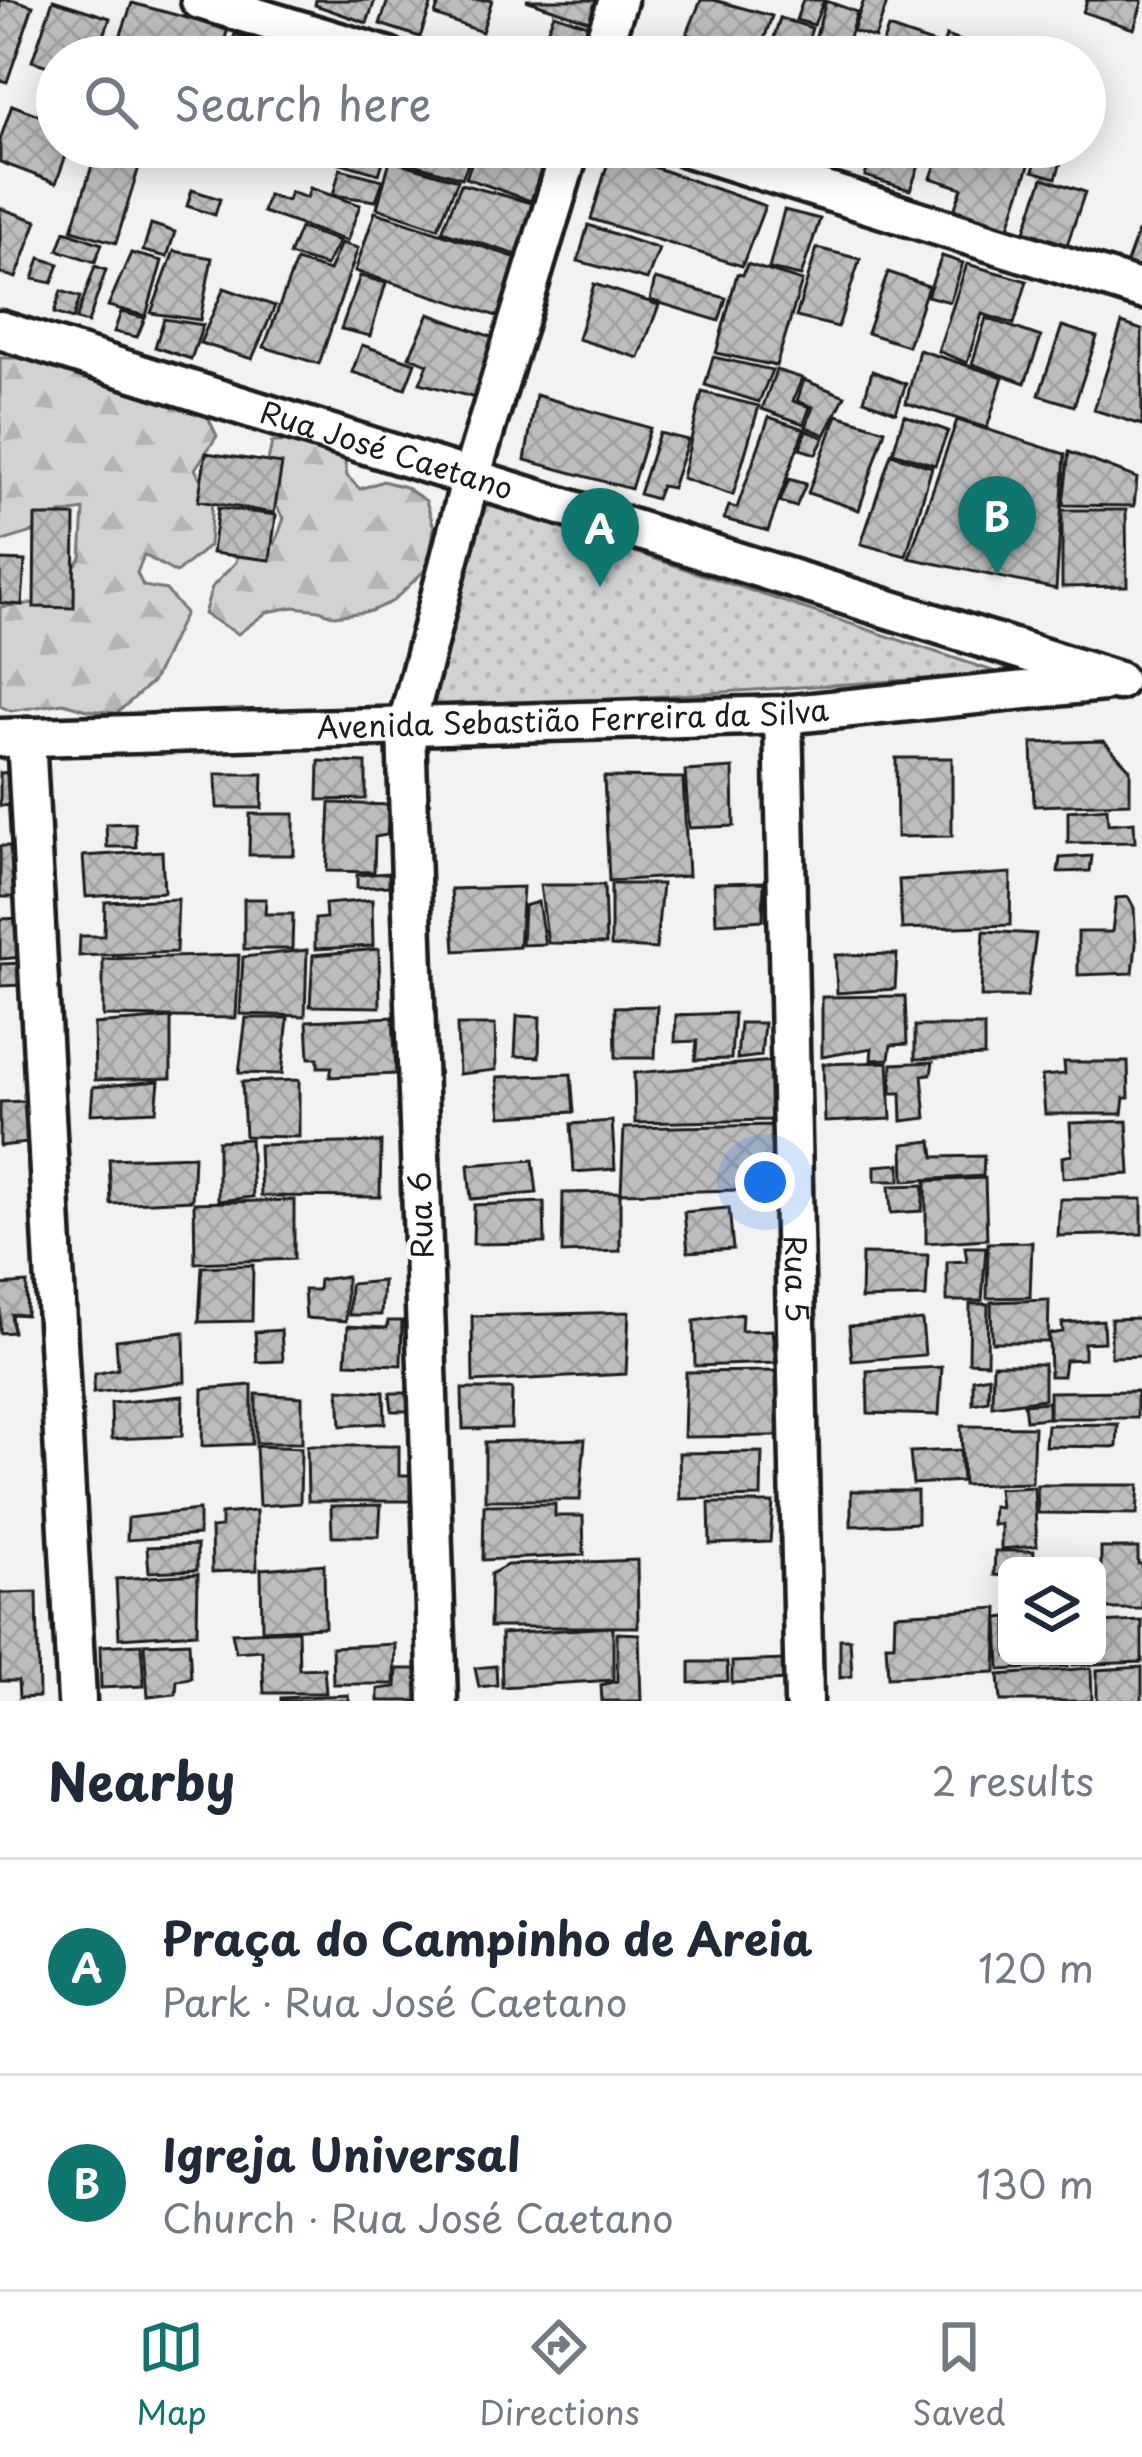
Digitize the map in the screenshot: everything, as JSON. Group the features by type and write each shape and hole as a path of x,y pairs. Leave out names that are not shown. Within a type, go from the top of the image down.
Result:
{"street":[{"path":"200,0 319,36"},
{"path":"606,36 618,0"},
{"name":"Rua 6","path":"438,1701 406,728 470,477 565,168"},
{"path":"752,168 1142,290"},
{"name":"Rua José Caetano","path":"0,330 1130,679"},
{"name":"Avenida Sebastião Ferreira da Silva","path":"13,738 783,716 1130,679"},
{"name":"Rua 5","path":"783,716 804,1701"},
{"path":"13,738 77,1701"}],"green space":[{"path":"0,358 24,358 205,411 217,436 195,469 212,500 209,546 176,573 144,555 137,573 143,586 166,590 185,613 153,681 117,713 63,703 11,711 0,706 0,607 45,602 81,558 84,510 61,514 33,532 0,542"},
{"path":"322,441 344,456 347,476 360,489 383,481 405,487 426,501 434,527 429,566 393,601 371,611 335,616 294,607 267,612 238,634 204,614 212,587 236,562 245,528 275,544 284,518 263,486 272,442"},
{"path":"480,501 1002,674 429,711"}],"building":[{"path":"0,0 33,6 7,82 0,80"},
{"path":"53,0 110,18 104,36 41,36"},
{"path":"316,0 375,0 367,23 315,5"},
{"path":"388,0 433,0 420,36 380,24"},
{"path":"440,0 492,0 482,32 435,15"},
{"path":"526,0 610,0 601,25"},
{"path":"701,0 772,16 765,36 687,34"},
{"path":"803,0 824,0 814,25 796,20"},
{"path":"864,0 888,0 876,36 853,31"},
{"path":"1087,0 1142,0 1134,29 1083,12"},
{"path":"826,1 857,12 850,36 816,36"},
{"path":"132,3 228,29 226,36 120,36"},
{"path":"554,14 600,29 597,36 545,36"},
{"path":"780,18 812,28 810,36 774,36"},
{"path":"888,28 912,36 885,36"},
{"path":"12,105 36,114 36,168 61,168 56,183 0,162 0,140"},
{"path":"91,168 139,168 116,243 72,230"},
{"path":"388,168 417,168 458,180 438,228 377,208"},
{"path":"427,168 466,168 462,178"},
{"path":"470,168 541,168 531,201 466,178"},
{"path":"606,168 657,168 765,206 742,266 591,219"},
{"path":"868,168 918,168 910,190 865,176"},
{"path":"935,168 1028,168 1007,233 952,216 962,188 931,178"},
{"path":"1034,168 1059,168 1056,178"},
{"path":"340,169 383,180 376,201 333,195"},
{"path":"1043,178 1085,192 1067,245 1025,231"},
{"path":"461,184 532,203 520,256 442,231"},
{"path":"310,188 360,205 347,241 263,212 268,195 287,201 290,192 307,198"},
{"path":"192,190 220,199 215,215 187,206"},
{"path":"0,208 37,221 16,278 0,273"},
{"path":"784,210 820,219 801,276 769,269"},
{"path":"375,212 526,261 506,319 355,271"},
{"path":"151,224 175,232 167,257 143,251"},
{"path":"588,225 659,249 647,280 578,261"},
{"path":"300,228 339,241 326,266 289,255"},
{"path":"65,231 102,244 95,262 58,250"},
{"path":"1138,232 1142,233 1142,276 1124,271"},
{"path":"341,243 358,248 319,364 264,347 296,261 329,271"},
{"path":"817,248 860,259 838,327 796,317"},
{"path":"174,251 212,258 200,320 151,313"},
{"path":"131,253 162,261 146,316 108,306"},
{"path":"942,256 963,263 950,302 927,296"},
{"path":"40,258 59,264 52,283 33,279"},
{"path":"747,264 802,281 776,366 716,353 737,274 743,275"},
{"path":"967,264 1027,281 1014,324 982,314 967,363 938,351"},
{"path":"95,266 106,270 88,323 76,320"},
{"path":"888,272 928,286 908,346 867,333"},
{"path":"360,276 386,283 370,336 341,329"},
{"path":"655,279 726,298 719,321 650,300"},
{"path":"594,284 659,305 639,358 578,339"},
{"path":"224,288 275,306 252,359 200,343"},
{"path":"61,291 80,297 73,319 54,313"},
{"path":"121,312 145,318 137,337 114,332"},
{"path":"429,314 500,340 475,398 420,383 428,364 409,357"},
{"path":"986,318 1041,337 1025,383 972,364"},
{"path":"164,319 203,325 191,359 155,347"},
{"path":"1122,323 1142,330 1142,425 1094,410"},
{"path":"1062,326 1097,337 1074,406 1039,395"},
{"path":"362,345 415,363 405,389 352,372"},
{"path":"919,350 1003,377 987,428 906,403"},
{"path":"713,357 772,370 759,402 705,385"},
{"path":"776,370 802,378 793,401 810,407 804,424 762,409"},
{"path":"872,371 906,384 896,412 864,400"},
{"path":"804,380 845,396 825,435 806,427 813,407 797,401"},
{"path":"702,392 759,406 733,495 682,478"},
{"path":"536,395 650,428 631,489 525,460"},
{"path":"837,415 885,430 859,510 808,493"},
{"path":"904,415 948,431 935,465 893,452"},
{"path":"769,417 804,429 768,531 724,519 729,506 737,508"},
{"path":"957,420 1065,454 1056,589 909,558"},
{"path":"806,430 824,438 816,454 800,449"},
{"path":"659,433 688,440 672,488 661,486 656,499 639,494"},
{"path":"1069,452 1137,478 1134,506 1063,505"},
{"path":"206,453 282,464 274,513 198,501"},
{"path":"891,454 932,467 906,556 861,544"},
{"path":"789,479 806,484 796,507 780,502"},
{"path":"218,508 276,515 270,560 212,553"},
{"path":"1062,510 1126,510 1127,586 1062,587"},
{"path":"35,516 75,516 74,608 34,607"},
{"path":"0,560 25,561 22,605 0,603"},
{"path":"1104,741 1130,769 1130,803 1034,806 1032,743"},
{"path":"896,758 952,758 952,836 897,837"},
{"path":"319,761 366,763 366,799 318,800"},
{"path":"733,768 734,826 689,828 685,771"},
{"path":"15,772 16,805 0,806 0,773"},
{"path":"216,774 263,774 262,808 217,808"},
{"path":"604,777 683,778 688,876 609,881"},
{"path":"330,803 389,805 387,835 375,837 374,872 327,871"},
{"path":"1107,808 1108,824 1134,822 1135,842 1068,843 1068,811"},
{"path":"250,814 294,814 294,855 249,855"},
{"path":"135,823 136,847 107,847 106,824"},
{"path":"0,846 10,846 14,897 0,897"},
{"path":"162,851 164,892 86,897 83,856"},
{"path":"1092,856 1090,871 1058,872 1060,858"},
{"path":"389,873 389,886 357,888 357,875"},
{"path":"1011,873 1010,925 902,929 899,880"},
{"path":"764,882 763,920 716,923 714,883"},
{"path":"611,884 662,884 656,949 611,946"},
{"path":"540,885 604,885 606,944 548,943"},
{"path":"523,887 519,947 455,951 451,889"},
{"path":"1128,897 1134,908 1133,973 1078,975 1078,932 1112,932 1116,898"},
{"path":"178,899 176,952 79,956 80,936 104,936 105,902"},
{"path":"244,899 266,899 265,914 293,914 292,949 244,949"},
{"path":"372,900 373,946 315,949 315,919 326,918 325,904"},
{"path":"538,902 545,944 522,945 524,906"},
{"path":"22,918 24,957 0,959 0,919"},
{"path":"984,931 1036,934 1027,997 981,997"},
{"path":"379,949 380,1007 310,1006 313,955"},
{"path":"307,950 305,1016 240,1014 243,957"},
{"path":"897,954 895,989 837,993 835,955"},
{"path":"239,955 236,1018 103,1016 103,959"},
{"path":"24,963 23,985 0,986 0,964"},
{"path":"905,996 907,1044 891,1045 889,1059 871,1060 872,1048 822,1057 822,997"},
{"path":"657,1006 655,1058 616,1058 615,1007"},
{"path":"734,1013 731,1059 695,1060 697,1041 675,1042 676,1015"},
{"path":"517,1016 540,1017 539,1057 515,1056"},
{"path":"393,1017 396,1074 330,1077 332,1067 318,1067 318,1058 309,1058 307,1021"},
{"path":"171,1018 171,1078 95,1080 94,1024"},
{"path":"246,1018 288,1018 282,1074 239,1073"},
{"path":"740,1023 764,1023 761,1056 737,1059"},
{"path":"457,1025 495,1025 496,1070 459,1074"},
{"path":"915,1026 984,1026 984,1056 915,1059"},
{"path":"774,1061 773,1120 635,1123 634,1073"},
{"path":"888,1062 891,1119 825,1122 823,1064"},
{"path":"933,1062 931,1074 922,1075 926,1118 902,1121 901,1093 891,1093 892,1064"},
{"path":"1064,1062 1128,1062 1129,1098 1124,1098 1122,1114 1045,1114 1042,1076 1065,1074"},
{"path":"571,1074 574,1112 501,1116 497,1077"},
{"path":"299,1080 299,1137 245,1136 242,1082"},
{"path":"159,1081 156,1111 91,1114 93,1087"},
{"path":"27,1101 28,1143 0,1146 0,1102"},
{"path":"612,1121 615,1169 574,1172 571,1124"},
{"path":"1127,1121 1130,1174 1063,1178 1062,1157 1072,1155 1070,1123"},
{"path":"779,1125 778,1189 621,1193 624,1128"},
{"path":"250,1139 253,1197 218,1201 218,1141"},
{"path":"932,1141 934,1157 984,1156 983,1176 904,1181 903,1144"},
{"path":"381,1142 380,1197 261,1196 259,1145"},
{"path":"194,1156 192,1200 111,1204 109,1159"},
{"path":"533,1160 537,1193 471,1199 468,1165"},
{"path":"900,1164 900,1181 875,1181 875,1166"},
{"path":"985,1178 987,1239 926,1243 926,1181"},
{"path":"924,1185 922,1211 891,1213 889,1186"},
{"path":"620,1192 620,1251 562,1253 563,1193"},
{"path":"1060,1199 1142,1199 1142,1234 1058,1236"},
{"path":"294,1200 294,1259 195,1263 194,1203"},
{"path":"544,1202 545,1243 473,1244 474,1205"},
{"path":"729,1208 733,1249 688,1252 684,1212"},
{"path":"1032,1242 1030,1297 987,1298 988,1243"},
{"path":"965,1247 986,1247 982,1301 947,1301 947,1262 967,1261"},
{"path":"862,1254 928,1255 926,1297 861,1299"},
{"path":"253,1265 252,1321 199,1322 202,1267"},
{"path":"346,1276 346,1321 306,1318 304,1290 318,1290 319,1280"},
{"path":"383,1281 381,1315 349,1315 350,1284"},
{"path":"27,1283 26,1315 11,1314 13,1332 0,1333 0,1285"},
{"path":"1049,1300 1048,1342 992,1342 991,1302"},
{"path":"970,1304 988,1304 987,1363 969,1362"},
{"path":"629,1312 626,1374 473,1382 472,1316"},
{"path":"742,1314 741,1331 772,1330 776,1363 695,1366 694,1321"},
{"path":"1142,1318 1142,1356 1111,1357 1111,1319"},
{"path":"922,1320 925,1355 852,1361 849,1326"},
{"path":"1103,1320 1104,1342 1084,1343 1084,1359 1065,1360 1063,1376 1050,1376 1049,1334 1063,1332 1062,1323"},
{"path":"388,1321 402,1321 401,1365 346,1363 348,1326 387,1328"},
{"path":"281,1330 283,1361 257,1362 255,1332"},
{"path":"184,1332 185,1382 93,1393 95,1374 118,1369 116,1340"},
{"path":"993,1364 1044,1364 1044,1399 992,1406"},
{"path":"942,1367 939,1415 868,1413 867,1371"},
{"path":"781,1371 783,1436 684,1437 686,1372"},
{"path":"989,1376 988,1401 973,1404 973,1379"},
{"path":"252,1385 252,1444 202,1446 203,1389"},
{"path":"339,1389 384,1392 385,1423 341,1426"},
{"path":"462,1389 512,1389 511,1428 463,1429"},
{"path":"1137,1391 1137,1418 1049,1418 1049,1392"},
{"path":"390,1393 407,1393 409,1411 392,1411"},
{"path":"256,1394 302,1397 302,1443 256,1443"},
{"path":"183,1396 182,1436 112,1439 111,1403"},
{"path":"1048,1402 1048,1418 1026,1420 1024,1404"},
{"path":"1118,1424 1117,1447 1045,1446 1047,1425"},
{"path":"961,1426 1034,1427 1032,1483 963,1485"},
{"path":"585,1439 580,1500 485,1500 485,1442"},
{"path":"256,1446 301,1448 300,1503 259,1506"},
{"path":"307,1446 399,1446 399,1475 420,1475 420,1501 308,1501"},
{"path":"960,1450 962,1481 913,1484 910,1452"},
{"path":"762,1452 761,1497 680,1499 679,1453"},
{"path":"1037,1485 1139,1485 1137,1514 1038,1513"},
{"path":"1034,1487 1037,1546 1001,1549 1001,1524 992,1525 993,1506 1000,1507 998,1489"},
{"path":"851,1491 917,1491 917,1523 851,1526"},
{"path":"709,1503 773,1503 770,1542 710,1544"},
{"path":"555,1504 555,1516 583,1516 584,1555 483,1560 484,1505"},
{"path":"381,1505 379,1536 332,1536 331,1506"},
{"path":"199,1510 199,1535 127,1540 128,1518"},
{"path":"256,1511 257,1570 212,1572 211,1528 221,1527 221,1514"},
{"path":"197,1545 197,1570 149,1572 147,1547"},
{"path":"1101,1548 1138,1548 1142,1609 1106,1609 1106,1557 1101,1557"},
{"path":"995,1551 1034,1551 1034,1557 998,1557 998,1575 994,1575"},
{"path":"637,1560 638,1627 490,1627 491,1574 507,1565"},
{"path":"324,1564 325,1627 262,1630 261,1569"},
{"path":"198,1574 197,1633 119,1638 116,1579"},
{"path":"37,1592 39,1697 19,1698 18,1681 0,1681 0,1593"},
{"path":"998,1608 996,1672 888,1677 886,1644 894,1644 895,1614"},
{"path":"1142,1621 1142,1662 1106,1664 1106,1623"},
{"path":"613,1627 613,1680 502,1687 501,1634"},
{"path":"298,1630 299,1669 324,1668 326,1693 264,1693 262,1650 236,1652 232,1633"},
{"path":"617,1633 639,1634 641,1701 602,1701 601,1685 617,1681"},
{"path":"840,1639 850,1639 852,1676 840,1678"},
{"path":"189,1642 191,1678 177,1680 176,1694 148,1697 144,1644"},
{"path":"141,1644 144,1686 101,1688 100,1646"},
{"path":"395,1644 394,1684 333,1684 332,1647"},
{"path":"785,1660 787,1680 732,1683 732,1662"},
{"path":"690,1662 727,1662 728,1681 690,1683"},
{"path":"1000,1665 1068,1665 1068,1666 1000,1670"},
{"path":"496,1666 497,1685 479,1687 475,1668"},
{"path":"1142,1667 1142,1701 1097,1701 1097,1670"},
{"path":"1091,1668 1092,1701 1001,1701 999,1675"},
{"path":"397,1669 421,1669 420,1701 378,1701 378,1689 396,1687"},
{"path":"348,1695 349,1701 281,1701 281,1698"}],"place":[{"name":"Igreja Universal","path":"997,575"},
{"name":"Praça do Campinho de Areia","path":"600,587"}]}
